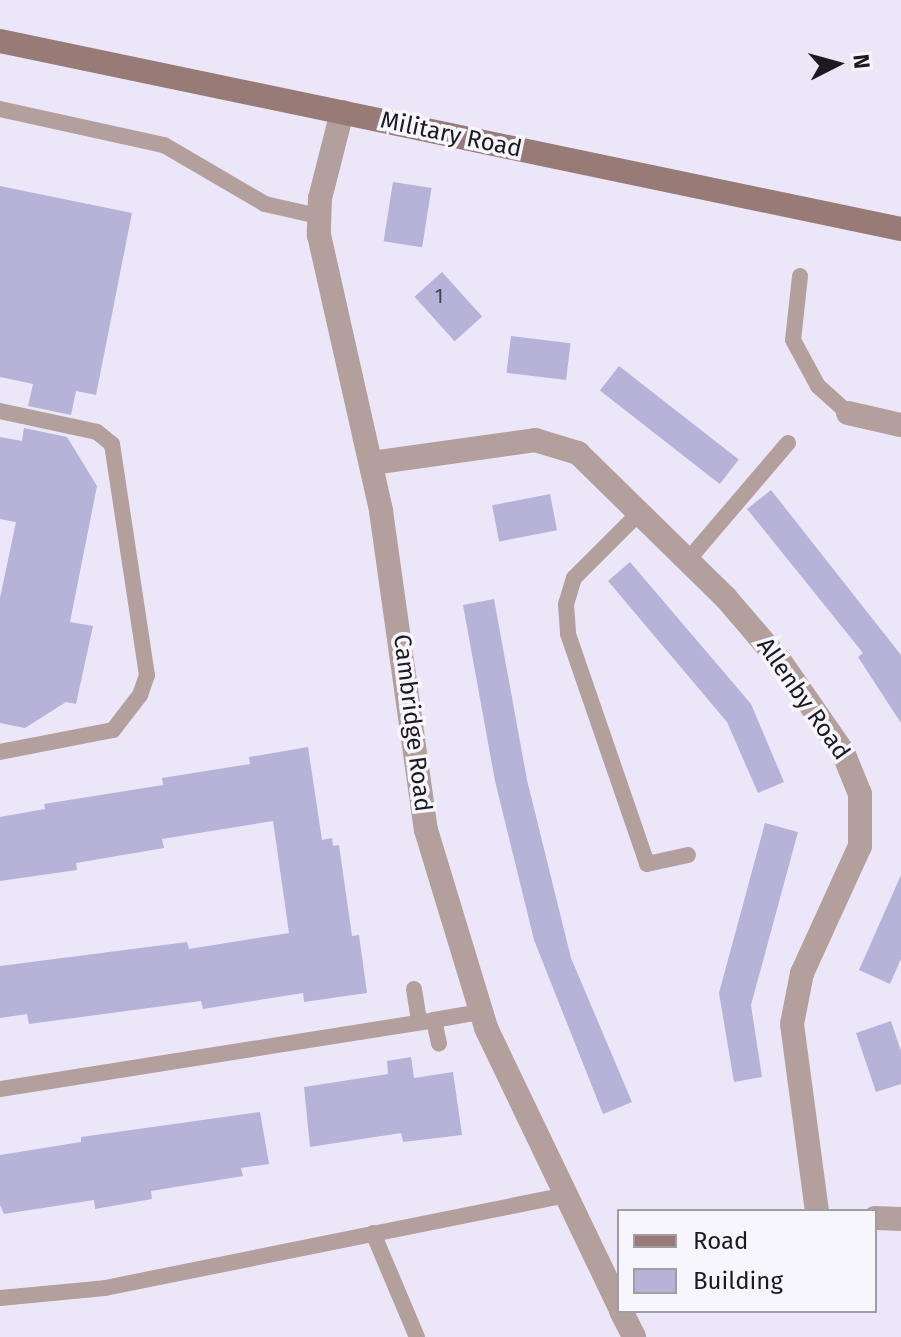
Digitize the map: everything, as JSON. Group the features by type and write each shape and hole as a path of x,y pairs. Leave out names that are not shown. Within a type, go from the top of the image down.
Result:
{"street":[{"name":"Military Road","path":"0,41 901,229"},
{"name":"Cambridge Road","path":"342,112 318,216 372,463 407,672 426,830 480,1012 567,1195 609,1265 617,1297"},
{"path":"848,413 901,425"},
{"name":"Allenby Road","path":"372,463 517,441 551,442 589,462 688,560 780,661 838,742 860,794 860,846 802,973 793,1004 817,1209"},
{"path":"877,1218 901,1219"},
{"name":"Cambridge Road","path":"622,1313 634,1337"}],"lane":[{"path":"0,109 164,145 265,204 318,216"},
{"path":"800,276 793,340 818,386 848,413"},
{"path":"0,411 97,432 112,444 147,675 140,695 113,730 0,752"},
{"path":"688,560 788,443"},
{"path":"640,512 574,578 566,604 568,634 647,864 688,855"},
{"path":"414,989 439,1043"},
{"path":"0,1089 480,1012"},
{"path":"0,1298 105,1288 567,1195"},
{"path":"373,1233 417,1337"}],"building":[{"path":"393,182 432,188 422,247 384,241"},
{"path":"0,186 132,213 96,395 76,391 71,415 28,406 33,384 0,377"},
{"path":"442,272 482,317 455,341 415,297"},
{"path":"511,336 571,343 566,380 506,373"},
{"path":"619,366 739,460 720,484 600,390"},
{"path":"24,428 67,437 97,486 70,622 93,626 76,704 66,702 25,728 0,723 0,598 16,522 0,519 0,437 22,441"},
{"path":"771,490 901,655 901,723 858,657 863,653 747,509"},
{"path":"550,494 557,530 499,542 492,505"},
{"path":"630,562 751,704 784,782 758,793 727,722 608,581"},
{"path":"494,599 527,780 571,958 632,1102 603,1114 534,940 495,781 463,605"},
{"path":"308,747 322,840 332,838 333,846 339,845 352,936 359,935 367,993 304,1002 303,993 203,1009 201,1001 29,1024 27,1014 0,1018 0,966 187,942 189,949 289,933 273,821 162,839 164,848 76,863 77,870 0,881 0,817 45,809 44,804 163,785 162,778 250,764 249,757"},
{"path":"765,823 798,832 751,1005 762,1077 734,1082 719,993"},
{"path":"901,875 901,959 890,984 859,970"},
{"path":"891,1021 901,1051 901,1084 876,1092 856,1033"},
{"path":"411,1057 414,1078 453,1072 462,1135 403,1142 401,1133 310,1147 304,1087 388,1074 387,1061"},
{"path":"260,1112 269,1164 241,1168 243,1176 151,1191 152,1199 95,1209 94,1200 4,1214 0,1205 0,1155 81,1142 81,1137"}]}
